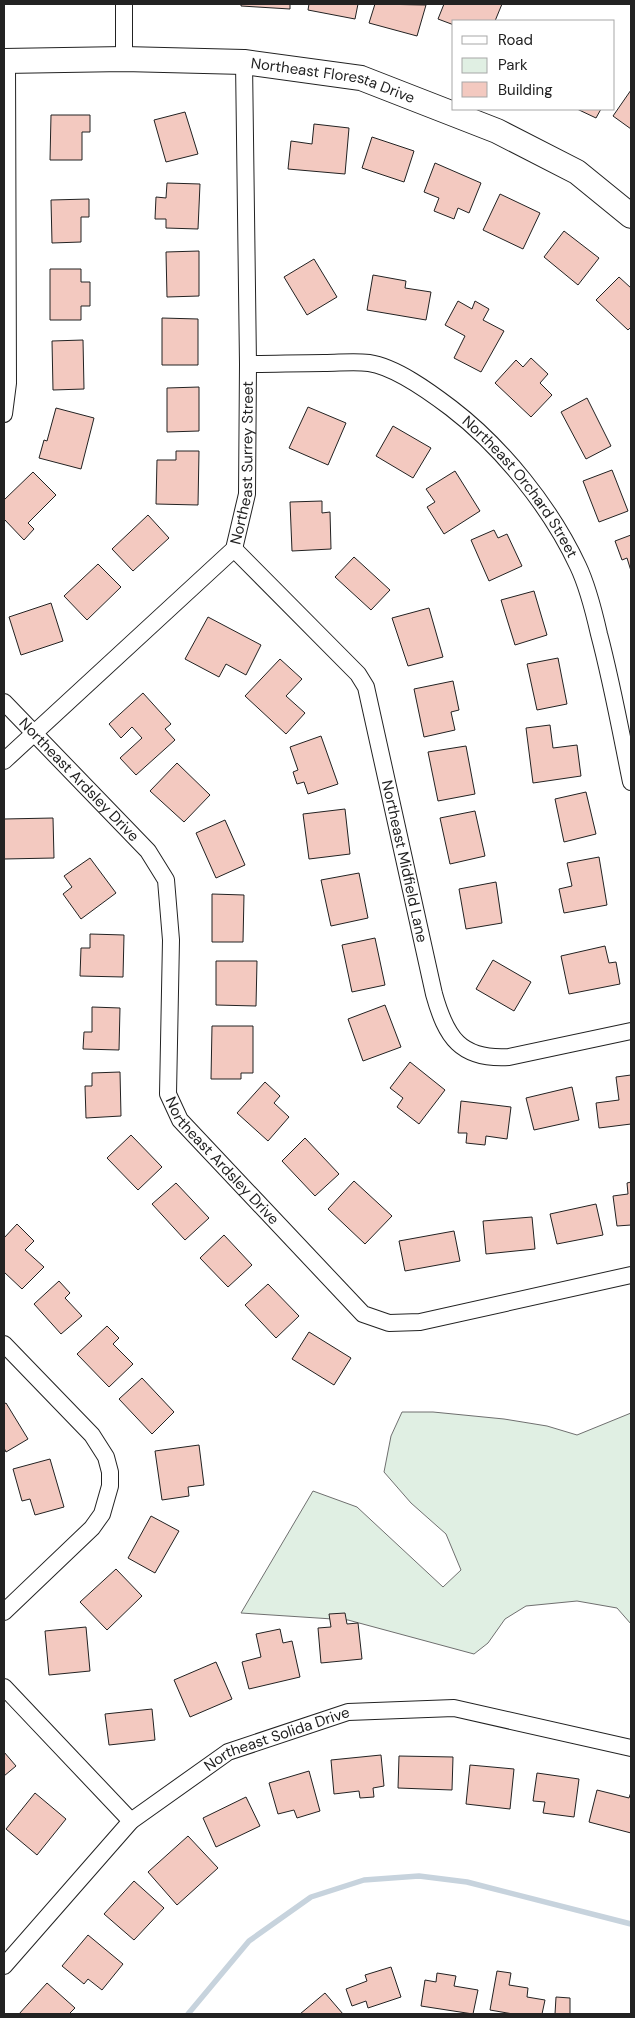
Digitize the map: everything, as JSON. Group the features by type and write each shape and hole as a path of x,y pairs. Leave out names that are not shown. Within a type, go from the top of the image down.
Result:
{"street":[{"path":"124,4 124,59"},
{"name":"Northeast Floresta Drive","path":"5,61 124,59 244,62 361,78 497,131 577,172 631,216"},
{"path":"4,414 8,383 5,61"},
{"name":"Northeast Surrey Street","path":"4,761 234,548 247,494 248,364 244,62"},
{"name":"Northeast Orchard Street","path":"248,364 350,362 370,363 387,368 435,396 466,419 496,448 537,499 578,566 591,602 604,652 631,782"},
{"name":"Northeast Midfield Lane","path":"234,548 358,674 366,687 434,994 440,1016 451,1037 468,1049 494,1058 631,1031"},
{"name":"Northeast Ardsley Drive","path":"4,702 148,851 166,880 171,940 168,1094 180,1120 363,1314 389,1323 420,1322 631,1275"},
{"path":"4,1344 92,1435 106,1457 110,1472 107,1501 102,1514 92,1528 4,1612"},
{"path":"4,1688 131,1821"},
{"name":"Northeast Solida Drive","path":"4,1966 131,1821 228,1752 348,1712 454,1708 631,1748"}],"green space":[{"path":"402,1412 433,1412 504,1419 547,1426 577,1435 631,1413 631,1624 617,1608 577,1601 526,1606 505,1619 488,1643 474,1654 348,1620 241,1613 313,1491 357,1507 443,1587 461,1570 446,1534 411,1503 384,1472 391,1436"}],"building":[{"path":"241,4 290,4 290,9 241,6"},
{"path":"309,4 358,4 355,19 308,10"},
{"path":"375,4 426,5 417,36 369,23"},
{"path":"444,4 502,4 495,20 452,20 452,24 438,19"},
{"path":"631,90 631,129 613,116"},
{"path":"579,110 600,110 596,118"},
{"path":"185,112 198,154 166,162 154,120"},
{"path":"51,115 90,115 90,132 82,132 82,160 50,160"},
{"path":"314,124 349,128 345,174 288,169 291,141 312,144"},
{"path":"372,137 414,151 404,182 362,168"},
{"path":"435,163 481,183 469,213 458,208 454,219 434,211 439,198 424,192"},
{"path":"167,183 200,184 198,229 166,228 166,219 155,219 156,197 166,198"},
{"path":"500,194 540,213 523,249 483,230"},
{"path":"89,199 89,217 81,217 81,242 52,243 51,200"},
{"path":"564,231 599,258 578,285 544,257"},
{"path":"199,251 199,296 167,297 166,252"},
{"path":"314,259 337,297 307,315 284,277"},
{"path":"50,269 81,269 81,282 90,282 90,306 81,306 81,320 50,320"},
{"path":"373,275 406,281 405,288 431,292 426,320 367,310"},
{"path":"619,277 631,288 631,327 628,330 596,300"},
{"path":"458,301 472,309 475,301 489,309 483,320 504,331 481,372 454,358 465,336 445,325"},
{"path":"162,318 198,319 198,365 162,365"},
{"path":"83,340 84,389 53,390 52,341"},
{"path":"531,358 548,374 540,383 552,395 531,417 495,383 516,360 523,367"},
{"path":"199,387 199,431 167,432 167,388"},
{"path":"587,398 611,446 586,459 561,412"},
{"path":"308,407 346,423 328,465 289,448"},
{"path":"56,408 94,418 81,469 39,458 44,440 47,441"},
{"path":"393,426 431,448 413,478 376,456"},
{"path":"176,451 199,451 198,505 156,504 157,460 176,460"},
{"path":"612,470 628,511 599,522 583,481"},
{"path":"455,471 480,511 444,534 427,507 435,502 426,489"},
{"path":"33,472 56,495 28,523 34,529 24,540 4,519 4,500"},
{"path":"322,501 322,513 330,512 331,549 292,551 290,502"},
{"path":"148,515 169,538 133,571 112,549"},
{"path":"494,530 498,538 507,534 522,566 489,581 471,540"},
{"path":"631,535 631,571 627,558 622,560 615,541"},
{"path":"354,557 390,590 371,610 335,577"},
{"path":"98,564 121,587 87,620 64,596"},
{"path":"534,591 547,635 515,645 501,600"},
{"path":"51,603 63,641 21,655 9,617"},
{"path":"429,608 443,657 408,666 392,618"},
{"path":"208,617 261,645 246,675 226,664 219,677 185,659"},
{"path":"558,658 567,704 537,710 527,664"},
{"path":"280,659 302,679 286,696 305,713 286,734 245,696"},
{"path":"453,681 459,710 451,712 455,730 424,737 414,689"},
{"path":"143,693 171,724 165,729 175,740 136,775 120,758 142,738 132,727 121,738 109,724"},
{"path":"550,725 553,748 577,745 581,776 533,783 526,728"},
{"path":"321,736 338,784 308,794 304,782 297,784 293,772 298,770 290,747"},
{"path":"466,746 475,794 438,801 428,752"},
{"path":"177,763 210,795 184,822 150,791"},
{"path":"586,792 596,834 564,842 555,799"},
{"path":"345,809 350,854 309,859 303,814"},
{"path":"475,811 485,856 450,864 440,818"},
{"path":"53,818 54,858 4,859 4,819"},
{"path":"225,820 245,865 216,878 196,833"},
{"path":"599,857 607,905 564,913 559,889 572,886 567,863"},
{"path":"90,858 116,893 81,919 63,894 72,887 64,876"},
{"path":"359,873 368,918 331,926 321,880"},
{"path":"496,882 502,923 466,929 459,889"},
{"path":"212,894 244,895 243,942 212,942"},
{"path":"90,934 124,935 123,977 80,976 81,948 90,948"},
{"path":"375,938 385,985 352,992 342,945"},
{"path":"605,946 609,963 616,962 620,984 569,994 561,956"},
{"path":"493,960 531,982 514,1011 476,989"},
{"path":"216,961 257,961 256,1006 216,1005"},
{"path":"385,1005 401,1047 363,1061 348,1019"},
{"path":"92,1007 120,1008 119,1050 83,1049 84,1032 92,1032"},
{"path":"212,1026 253,1026 253,1073 241,1073 241,1079 211,1079"},
{"path":"410,1062 445,1090 419,1124 397,1107 403,1098 390,1088"},
{"path":"120,1072 121,1116 86,1118 85,1086 92,1086 92,1073"},
{"path":"631,1075 631,1124 599,1128 596,1103 619,1100 616,1077"},
{"path":"265,1082 280,1096 274,1103 289,1117 268,1141 237,1113"},
{"path":"572,1087 579,1120 534,1130 526,1098"},
{"path":"461,1101 511,1107 507,1139 486,1136 485,1145 466,1143 467,1133 458,1133"},
{"path":"131,1135 162,1167 138,1190 107,1158"},
{"path":"305,1138 339,1174 315,1196 282,1161"},
{"path":"354,1181 392,1216 365,1244 328,1209"},
{"path":"631,1182 631,1225 617,1226 613,1196 628,1194 627,1183"},
{"path":"176,1183 209,1218 185,1240 152,1204"},
{"path":"596,1204 603,1235 557,1244 550,1214"},
{"path":"532,1217 535,1249 486,1254 483,1221"},
{"path":"17,1224 34,1241 25,1250 44,1267 22,1289 4,1272 4,1238"},
{"path":"454,1231 460,1261 405,1271 399,1241"},
{"path":"224,1235 252,1265 228,1287 200,1258"},
{"path":"59,1281 70,1293 65,1298 82,1316 61,1334 34,1304"},
{"path":"268,1284 299,1316 276,1338 245,1305"},
{"path":"107,1326 119,1338 113,1344 133,1364 109,1387 77,1354"},
{"path":"309,1332 351,1358 334,1385 292,1359"},
{"path":"142,1378 174,1412 152,1434 119,1399"},
{"path":"6,1403 28,1439 6,1452 4,1448 4,1404"},
{"path":"199,1445 204,1485 188,1487 189,1496 162,1500 155,1451"},
{"path":"50,1459 64,1507 35,1515 30,1499 22,1501 13,1469"},
{"path":"151,1516 179,1531 155,1573 128,1558"},
{"path":"116,1569 142,1596 107,1630 80,1602"},
{"path":"345,1613 347,1624 358,1623 362,1659 321,1663 318,1628 331,1627 329,1614"},
{"path":"86,1627 90,1671 49,1675 45,1631"},
{"path":"280,1629 283,1643 292,1641 300,1677 249,1689 242,1662 261,1657 256,1634"},
{"path":"216,1662 232,1699 190,1717 174,1680"},
{"path":"152,1709 155,1740 109,1745 105,1714"},
{"path":"4,1752 16,1766 4,1776"},
{"path":"381,1755 384,1786 373,1788 374,1797 360,1798 359,1791 334,1794 331,1760"},
{"path":"399,1756 453,1757 452,1790 398,1788"},
{"path":"470,1765 514,1769 510,1809 466,1804"},
{"path":"309,1771 320,1811 297,1818 294,1810 278,1814 269,1783"},
{"path":"537,1773 579,1779 574,1817 543,1813 545,1802 533,1801"},
{"path":"597,1790 629,1798 631,1792 631,1833 589,1822"},
{"path":"35,1793 66,1819 37,1855 6,1829"},
{"path":"246,1797 260,1826 216,1847 203,1818"},
{"path":"188,1836 218,1868 177,1905 148,1872"},
{"path":"134,1881 164,1908 134,1940 104,1914"},
{"path":"88,1935 123,1964 102,1990 88,1979 84,1984 62,1966"},
{"path":"391,1967 401,1997 368,2008 366,2001 352,2006 346,1989 367,1981 365,1975"},
{"path":"497,1971 511,1973 509,1985 528,1988 527,1997 545,2000 542,2014 513,2014 490,2010"},
{"path":"437,1973 456,1976 454,1986 478,1990 473,2014 421,2006 425,1980 436,1982"},
{"path":"47,1983 75,2008 69,2014 19,2014"},
{"path":"325,1993 343,2014 300,2014"},
{"path":"556,1997 570,1998 570,2014 555,2014"}],"waterway":[{"path":"188,2014 249,1941 311,1897 364,1880 419,1876 467,1882 631,1924"}]}
